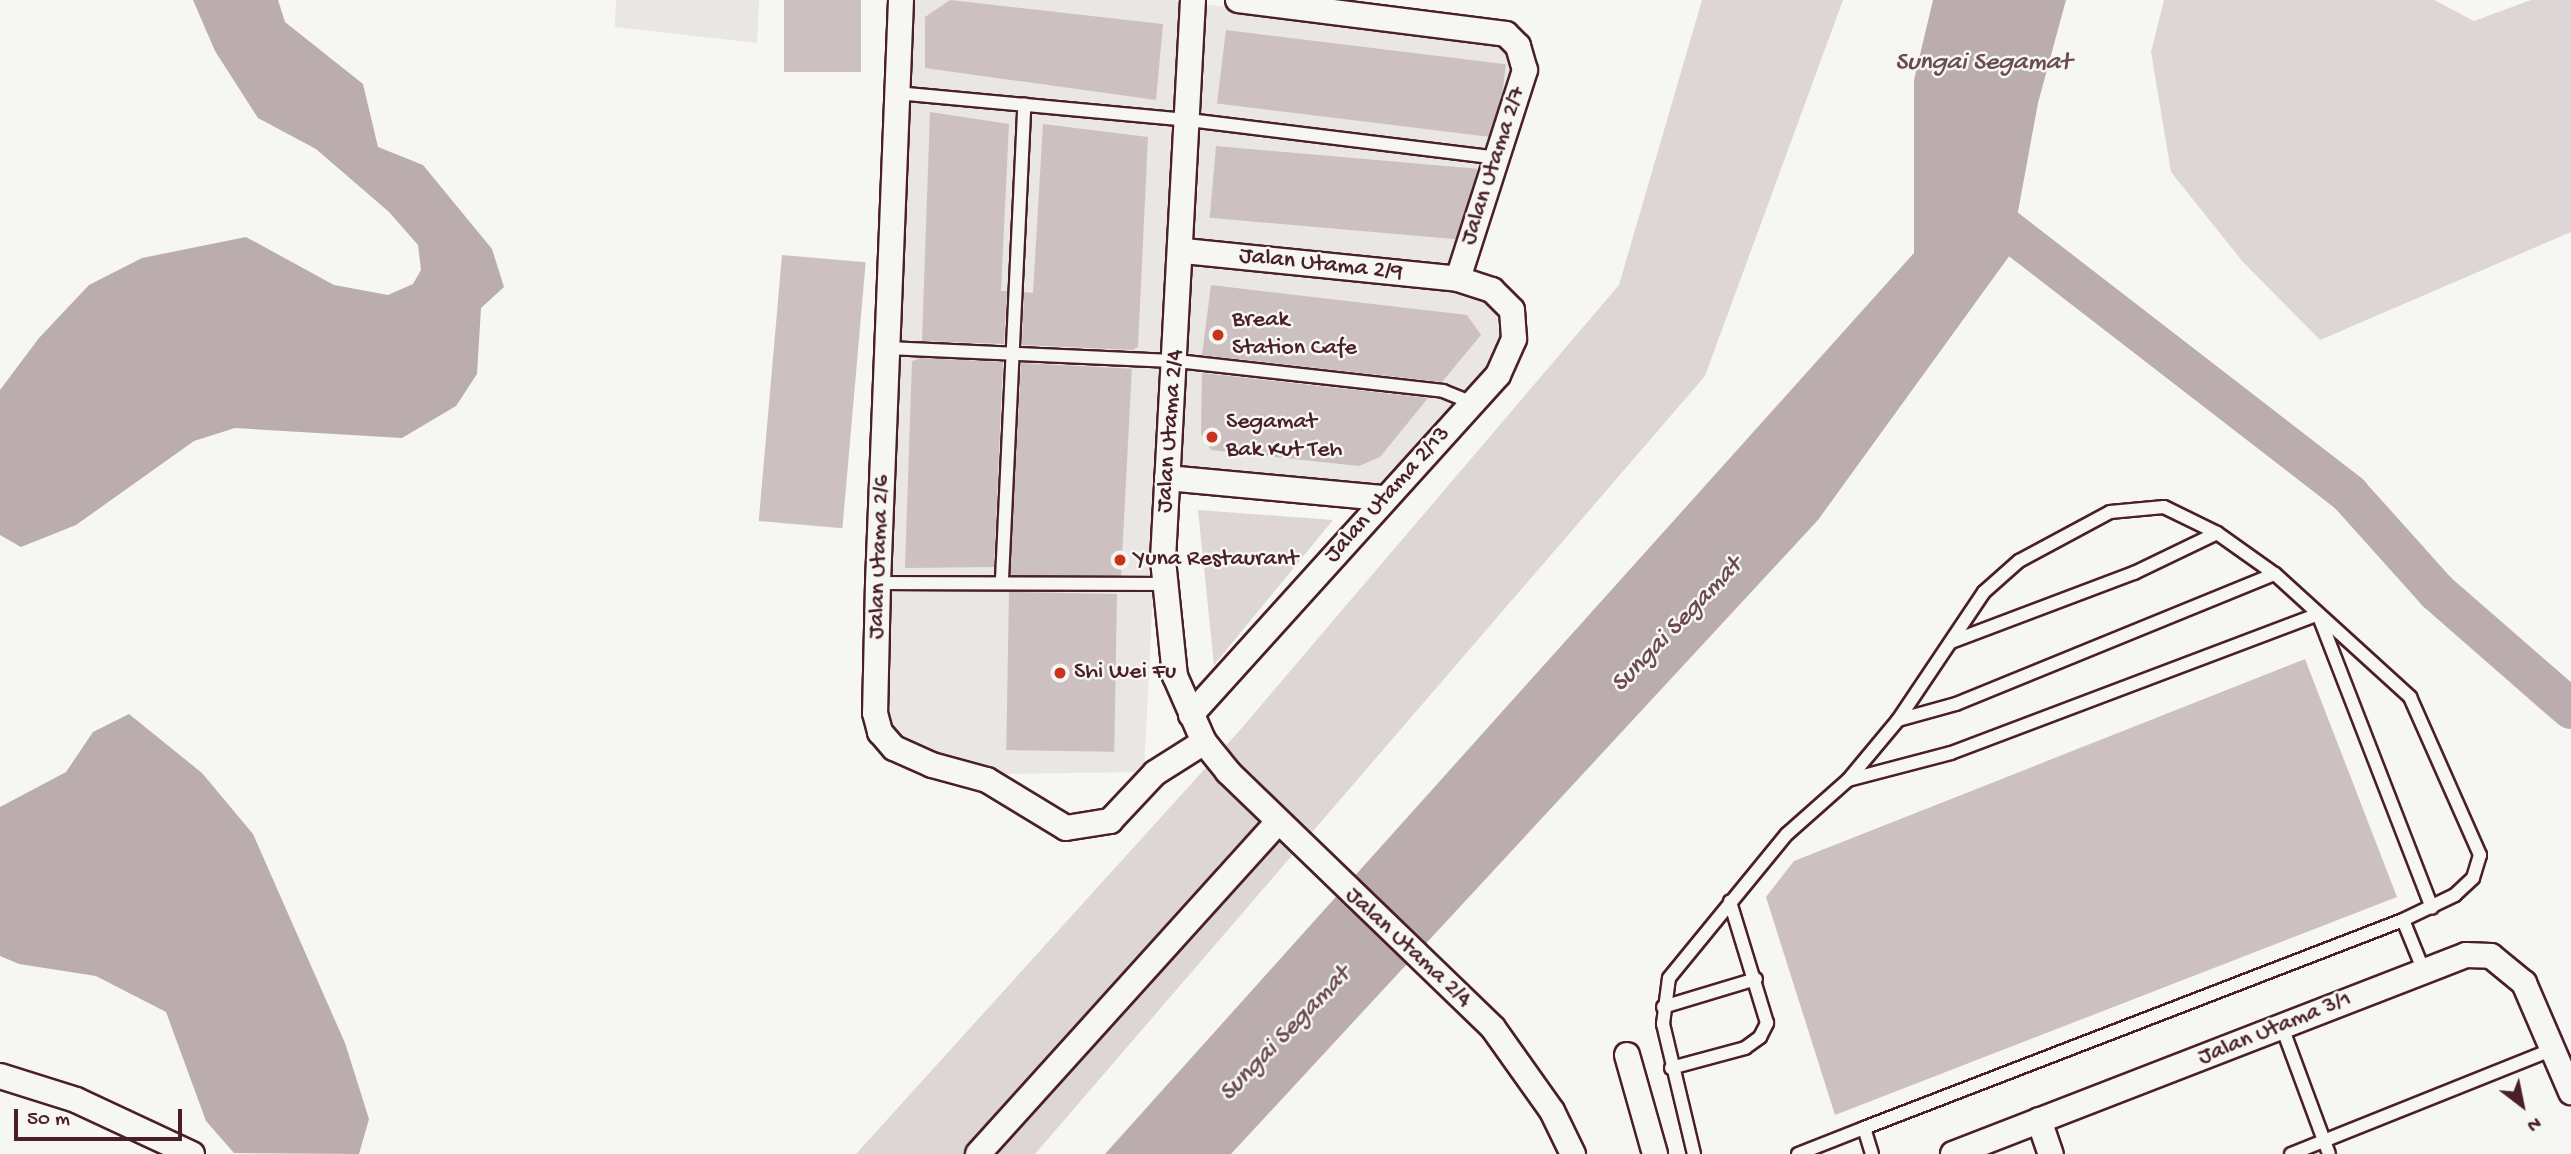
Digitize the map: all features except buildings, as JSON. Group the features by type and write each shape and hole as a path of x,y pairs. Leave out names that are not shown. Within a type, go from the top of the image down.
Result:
{"street":[{"name":"Jalan Utama 2/6","path":"901,0 878,583 875,713 880,732 894,748 987,780 1066,828 1088,828 1110,821 1155,773 1204,742"},
{"name":"Jalan Utama 2/4","path":"1193,0 1184,251 1167,478 1165,584 1175,676 1204,742 1284,831 1493,1028 1552,1111 1573,1154"},
{"name":"Jalan Utama 2/7","path":"1238,0 1313,4 1506,34 1518,46 1525,70 1458,279"},
{"name":"Jalan Utama 2/9","path":"1184,251 1458,279"},
{"name":"Jalan Utama 2/13","path":"1191,715 1382,498 1498,375 1514,339 1512,310 1492,290 1458,279"},
{"path":"1167,478 1382,498"},
{"path":"978,1154 1284,831"},
{"name":"Jalan Utama 3/1","path":"1953,1154 2282,1027 2423,969 2466,956 2491,956 2509,966 2524,982 2555,1049 2571,1092"},
{"path":"1627,1055 1655,1154"},
{"path":"0,1076 76,1100 192,1154"},
{"path":"2039,1121 2051,1154"}],"lane":[{"path":"897,93 1189,120 1497,158"},
{"path":"1002,579 1024,105"},
{"path":"888,348 1012,351 1177,361 1443,391 1472,403"},
{"path":"1694,1154 1671,1068 1663,1007 1669,978 1787,834 1848,780 1898,720 1984,593 2019,561 2110,512 2164,507 2217,533 2275,574 2410,697 2470,823 2480,855 2473,878 2432,908 2403,920 1798,1154"},
{"path":"1951,642 2121,579 2217,533"},
{"path":"1898,720 1956,704 2275,574"},
{"path":"878,583 1002,579 1165,584"},
{"path":"1848,780 1964,748 2318,614"},
{"path":"2318,614 2432,908"},
{"path":"1671,1068 1745,1048 1760,1037 1767,1023 1756,979 1730,902"},
{"path":"2403,920 2423,969"},
{"path":"1663,1007 1756,979"},
{"path":"2282,1027 2327,1148"},
{"path":"2291,1154 2327,1148 2555,1049"},
{"path":"1864,1128 1872,1154"}],"shaded area":[{"path":"616,0 759,0 757,43 615,27"},
{"path":"891,0 1170,0 1526,43 1470,272 1524,341 1381,511 1158,490 1144,772 990,774 899,741 866,709"},
{"path":"1702,0 1843,0 1705,376 1035,1154 856,1154 1240,730 1619,285"},
{"path":"2164,0 2434,0 2474,21 2531,0 2571,0 2571,232 2320,340 2243,262 2171,172 2151,52"},
{"path":"1198,510 1333,520 1214,665"}],"water":[{"path":"193,0 278,0 285,22 363,84 378,147 423,165 492,249 504,287 481,308 477,374 456,406 402,438 235,428 194,441 76,525 21,547 0,535 0,390 39,338 89,285 142,258 246,237 334,285 388,295 413,284 421,270 418,245 389,212 316,149 258,118 215,51"},
{"name":"Sungai Segamat","path":"1933,0 2066,0 2038,103 2010,255 1818,520 1231,1154 1105,1154 1914,253 1914,80"},
{"path":"129,714 202,773 253,834 345,1043 369,1119 359,1154 234,1153 206,1121 166,1012 96,976 19,964 0,956 0,807 66,772 93,732"}],"waterway":[{"path":"1978,207 2350,495 2437,592 2571,709"}],"place":[{"name":"Break Station Cafe","path":"1218,335"},
{"name":"Segamat Bak Kut Teh","path":"1212,437"},
{"name":"Yuna Restaurant","path":"1120,560"},
{"name":"Shi Wei Fu","path":"1060,673"}]}
